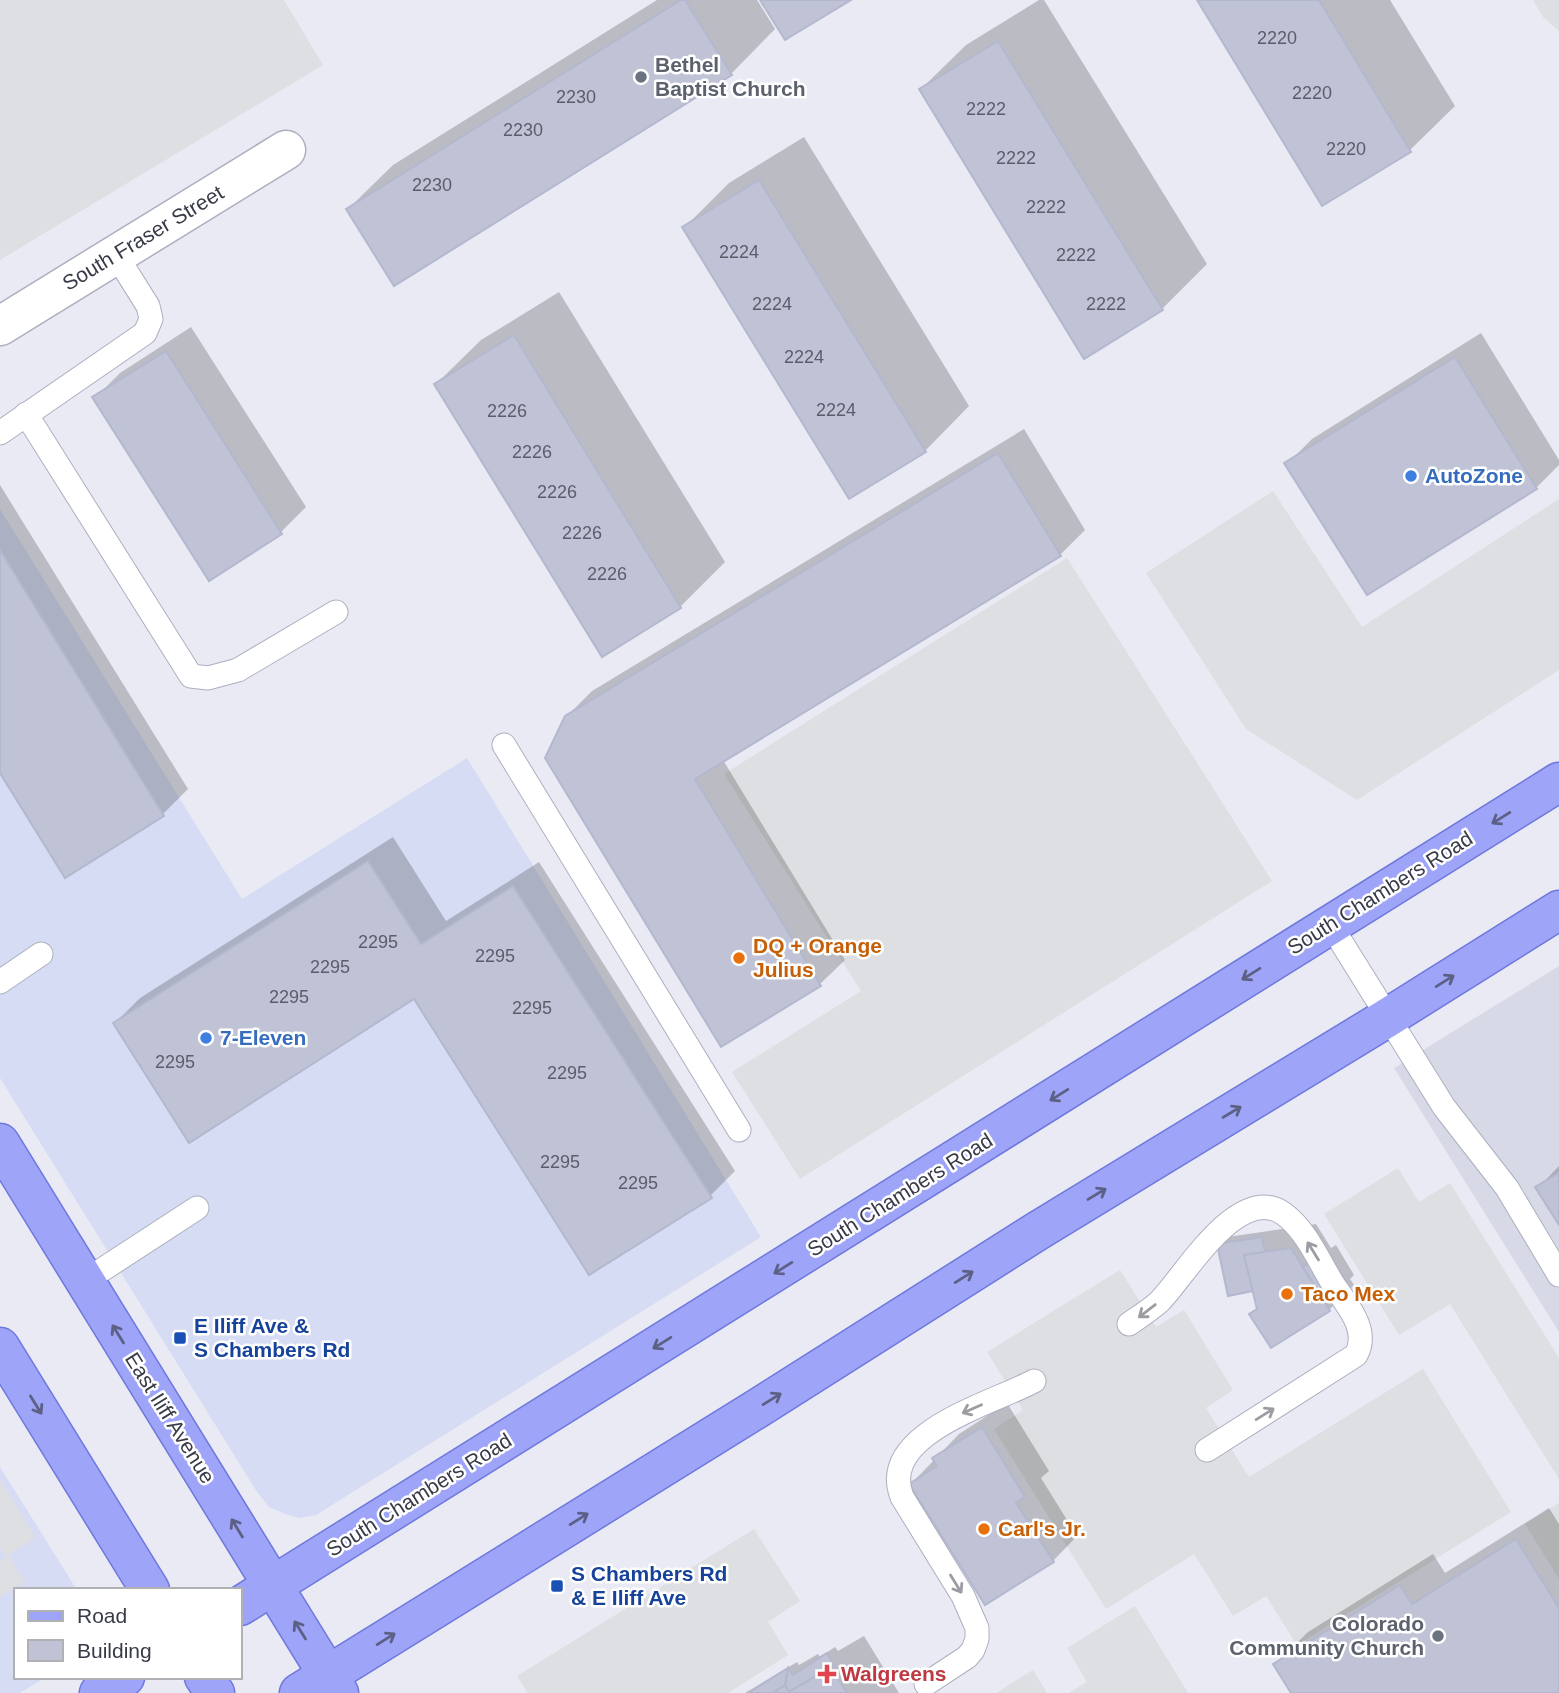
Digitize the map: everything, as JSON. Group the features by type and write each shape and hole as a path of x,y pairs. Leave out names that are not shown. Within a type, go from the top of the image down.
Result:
{"main road":[{"name":"South Chambers Road","path":"242,1605 1559,782"},
{"path":"322,1687 1039,1230 1559,910"},
{"name":"East Iliff Avenue","path":"0,1143 273,1586 322,1687"},
{"path":"0,1347 149,1588"},
{"path":"99,1693 122,1679"}],"street":[{"name":"South Fraser Street","path":"0,326 286,150"}],"lane":[{"path":"0,433 145,333 151,319 148,306 116,255"},
{"path":"26,414 191,676 208,678 238,670 336,612"},
{"path":"504,745 739,1130"},
{"path":"1330,924 1444,1107 1507,1188 1559,1275"},
{"path":"0,982 41,954"},
{"path":"85,1281 197,1208"},
{"path":"1129,1324 1159,1301 1228,1222 1254,1209 1262,1208 1278,1211 1293,1222 1350,1311 1362,1339 1356,1355 1207,1450"},
{"path":"926,1684 967,1657 977,1639 977,1628 963,1596 902,1497 898,1486 902,1462 913,1447 939,1426 972,1408 1007,1396 1034,1381"}],"shaded area":[{"path":"0,0 284,0 323,65 0,260"},
{"path":"1533,0 1559,0 1559,31 1543,17"},
{"path":"1273,491 1362,627 1559,499 1559,670 1357,800 1246,729 1146,573"},
{"path":"0,509 242,899 467,758 761,1237 316,1515 299,1518 285,1514 269,1507 257,1492 0,1078"},
{"path":"1067,558 1272,881 800,1179 732,1072 861,991 724,774"},
{"path":"1559,966 1559,1332 1394,1068"},
{"path":"1398,1168 1419,1202 1450,1183 1559,1358 1559,1479 1450,1304 1399,1335 1324,1214"},
{"path":"1120,1270 1156,1327 1184,1310 1233,1390 1206,1408 1249,1477 1423,1369 1511,1512 1297,1645 1266,1596 1233,1616 1194,1554 1106,1609 994,1429 1023,1410 987,1352"},
{"path":"0,1467 76,1588 14,1588 14,1679 43,1679 20,1693 0,1693"},
{"path":"0,1480 36,1537 8,1555 25,1582 0,1597 0,1560 6,1557 0,1547"},
{"path":"1559,1503 1559,1579 1525,1524"},
{"path":"754,1529 800,1601 768,1622 788,1655 728,1693 528,1693 517,1676"},
{"path":"1135,1606 1188,1693 1069,1693 1087,1682 1067,1648"},
{"path":"1033,1670 1047,1693 996,1693"}],"building":[{"path":"685,0 732,75 394,286 346,209"},
{"path":"760,0 851,0 785,40"},
{"path":"1197,0 1319,0 1411,152 1322,206"},
{"path":"998,41 1163,310 1084,359 919,89"},
{"path":"759,180 926,452 849,499 682,227"},
{"path":"514,335 681,608 602,657 434,384"},
{"path":"166,351 282,534 209,581 92,397"},
{"name":"AutoZone","path":"1455,357 1537,489 1367,595 1284,463"},
{"path":"998,453 1061,556 695,779 821,986 721,1047 545,758 565,716"},
{"path":"0,550 164,816 65,878 0,773"},
{"path":"368,861 421,944 513,886 712,1198 589,1275 414,999 189,1143 113,1023"},
{"path":"1559,1173 1559,1225 1535,1187"},
{"path":"1262,1237 1265,1252 1244,1255 1253,1291 1228,1296 1217,1244"},
{"path":"1291,1248 1330,1311 1271,1348 1249,1314 1257,1309 1244,1255"},
{"path":"1327,1252 1347,1284 1323,1299 1303,1267"},
{"path":"982,1427 1025,1497 1016,1503 1054,1562 985,1605 909,1484 937,1466 932,1458"},
{"name":"Colorado Community Church","path":"1516,1539 1559,1608 1559,1693 1291,1693 1273,1664 1400,1585 1412,1604"},
{"path":"827,1653 833,1664 831,1667 789,1692 785,1685 788,1668 793,1675"},
{"name":"Walgreens","path":"831,1667 847,1693 772,1693 785,1685 789,1692"},
{"path":"788,1668 785,1685 772,1693 748,1693"}],"place":[{"name":"Bethel Baptist Church","path":"641,77"},
{"name":"AutoZone","path":"1411,476"},
{"name":"DQ + Orange Julius","path":"739,958"},
{"name":"7-Eleven","path":"206,1038"},
{"name":"Taco Mex","path":"1287,1294"},
{"name":"E Iliff Ave & S Chambers Rd","path":"180,1338"},
{"name":"Carl's Jr.","path":"984,1529"},
{"name":"S Chambers Rd & E Iliff Ave","path":"557,1586"},
{"name":"Colorado Community Church","path":"1438,1636"},
{"name":"Walgreens","path":"827,1674"}]}
